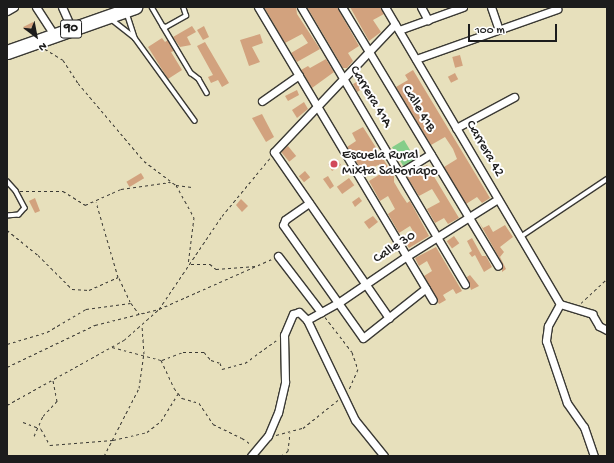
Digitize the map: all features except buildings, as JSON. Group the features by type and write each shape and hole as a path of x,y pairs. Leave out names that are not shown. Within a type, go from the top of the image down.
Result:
{"highway":[{"name":"90","path":"7,52 131,9"}],"street":[{"path":"7,11 14,7"},
{"path":"36,7 54,35"},
{"path":"62,7 72,29"},
{"path":"258,7 433,300"},
{"name":"Carrera 41A","path":"301,7 465,284"},
{"name":"Calle 41B","path":"342,7 498,266"},
{"name":"Carrera 42","path":"385,7 498,199 522,236 560,304"},
{"path":"420,7 428,20"},
{"path":"399,30 463,7"},
{"path":"491,7 498,30"},
{"path":"416,59 557,8"},
{"path":"389,318 274,152 395,24"},
{"path":"262,101 299,76"},
{"path":"456,128 514,96"},
{"path":"400,173 430,154"},
{"name":"Calle 30","path":"307,320 338,303 407,256 498,199"},
{"path":"309,203 285,220 283,225 363,338 426,288"},
{"path":"278,256 321,312"},
{"path":"594,456 584,427 567,403 546,340 548,326 560,304 592,314 600,326 607,330"},
{"path":"251,456 268,436 278,413 285,382 284,336 293,314 299,312 307,320 335,374 343,396 355,420 384,456"}],"lane":[{"path":"152,7 191,73 199,79 207,93"},
{"path":"163,26 184,19 186,16 183,7"},
{"path":"131,9 129,26 134,38 195,121"},
{"path":"108,16 117,26 134,38"},
{"path":"522,236 607,179"},
{"path":"7,182 16,191 25,208 19,216 7,216"}],"path":[{"path":"35,42 63,60 78,83 144,161 176,185 194,217 188,267"},
{"path":"7,405 124,340 159,309 222,216 274,152"},
{"path":"16,191 63,190 85,205 96,202 121,190 172,182"},
{"path":"176,185 192,187"},
{"path":"96,202 118,277 131,303 139,314"},
{"path":"7,230 38,255 72,289 89,290 118,277"},
{"path":"7,367 96,325 159,309 278,256"},
{"path":"190,264 210,264 216,269 258,266"},
{"path":"576,310 607,280"},
{"path":"7,344 47,332 86,309 131,303"},
{"path":"268,436 303,428 343,396 352,386 358,369 352,352 321,312"},
{"path":"104,456 139,388 144,354 142,324"},
{"path":"111,347 144,354 161,360 183,352 204,352 211,360 220,363 222,369 245,363 284,336"},
{"path":"161,360 178,394 182,398 199,403 213,424 242,438 254,447 261,446"},
{"path":"34,436 43,416 57,401 53,380"},
{"path":"23,422 38,427 50,445 113,440 147,432 161,421 178,394"},
{"path":"281,456 288,451 290,432"}],"green space":[{"path":"404,140 416,160 404,167 392,147"}],"place":[{"name":"Escuela Rural Mixta Saboriapo","path":"334,164"}]}
